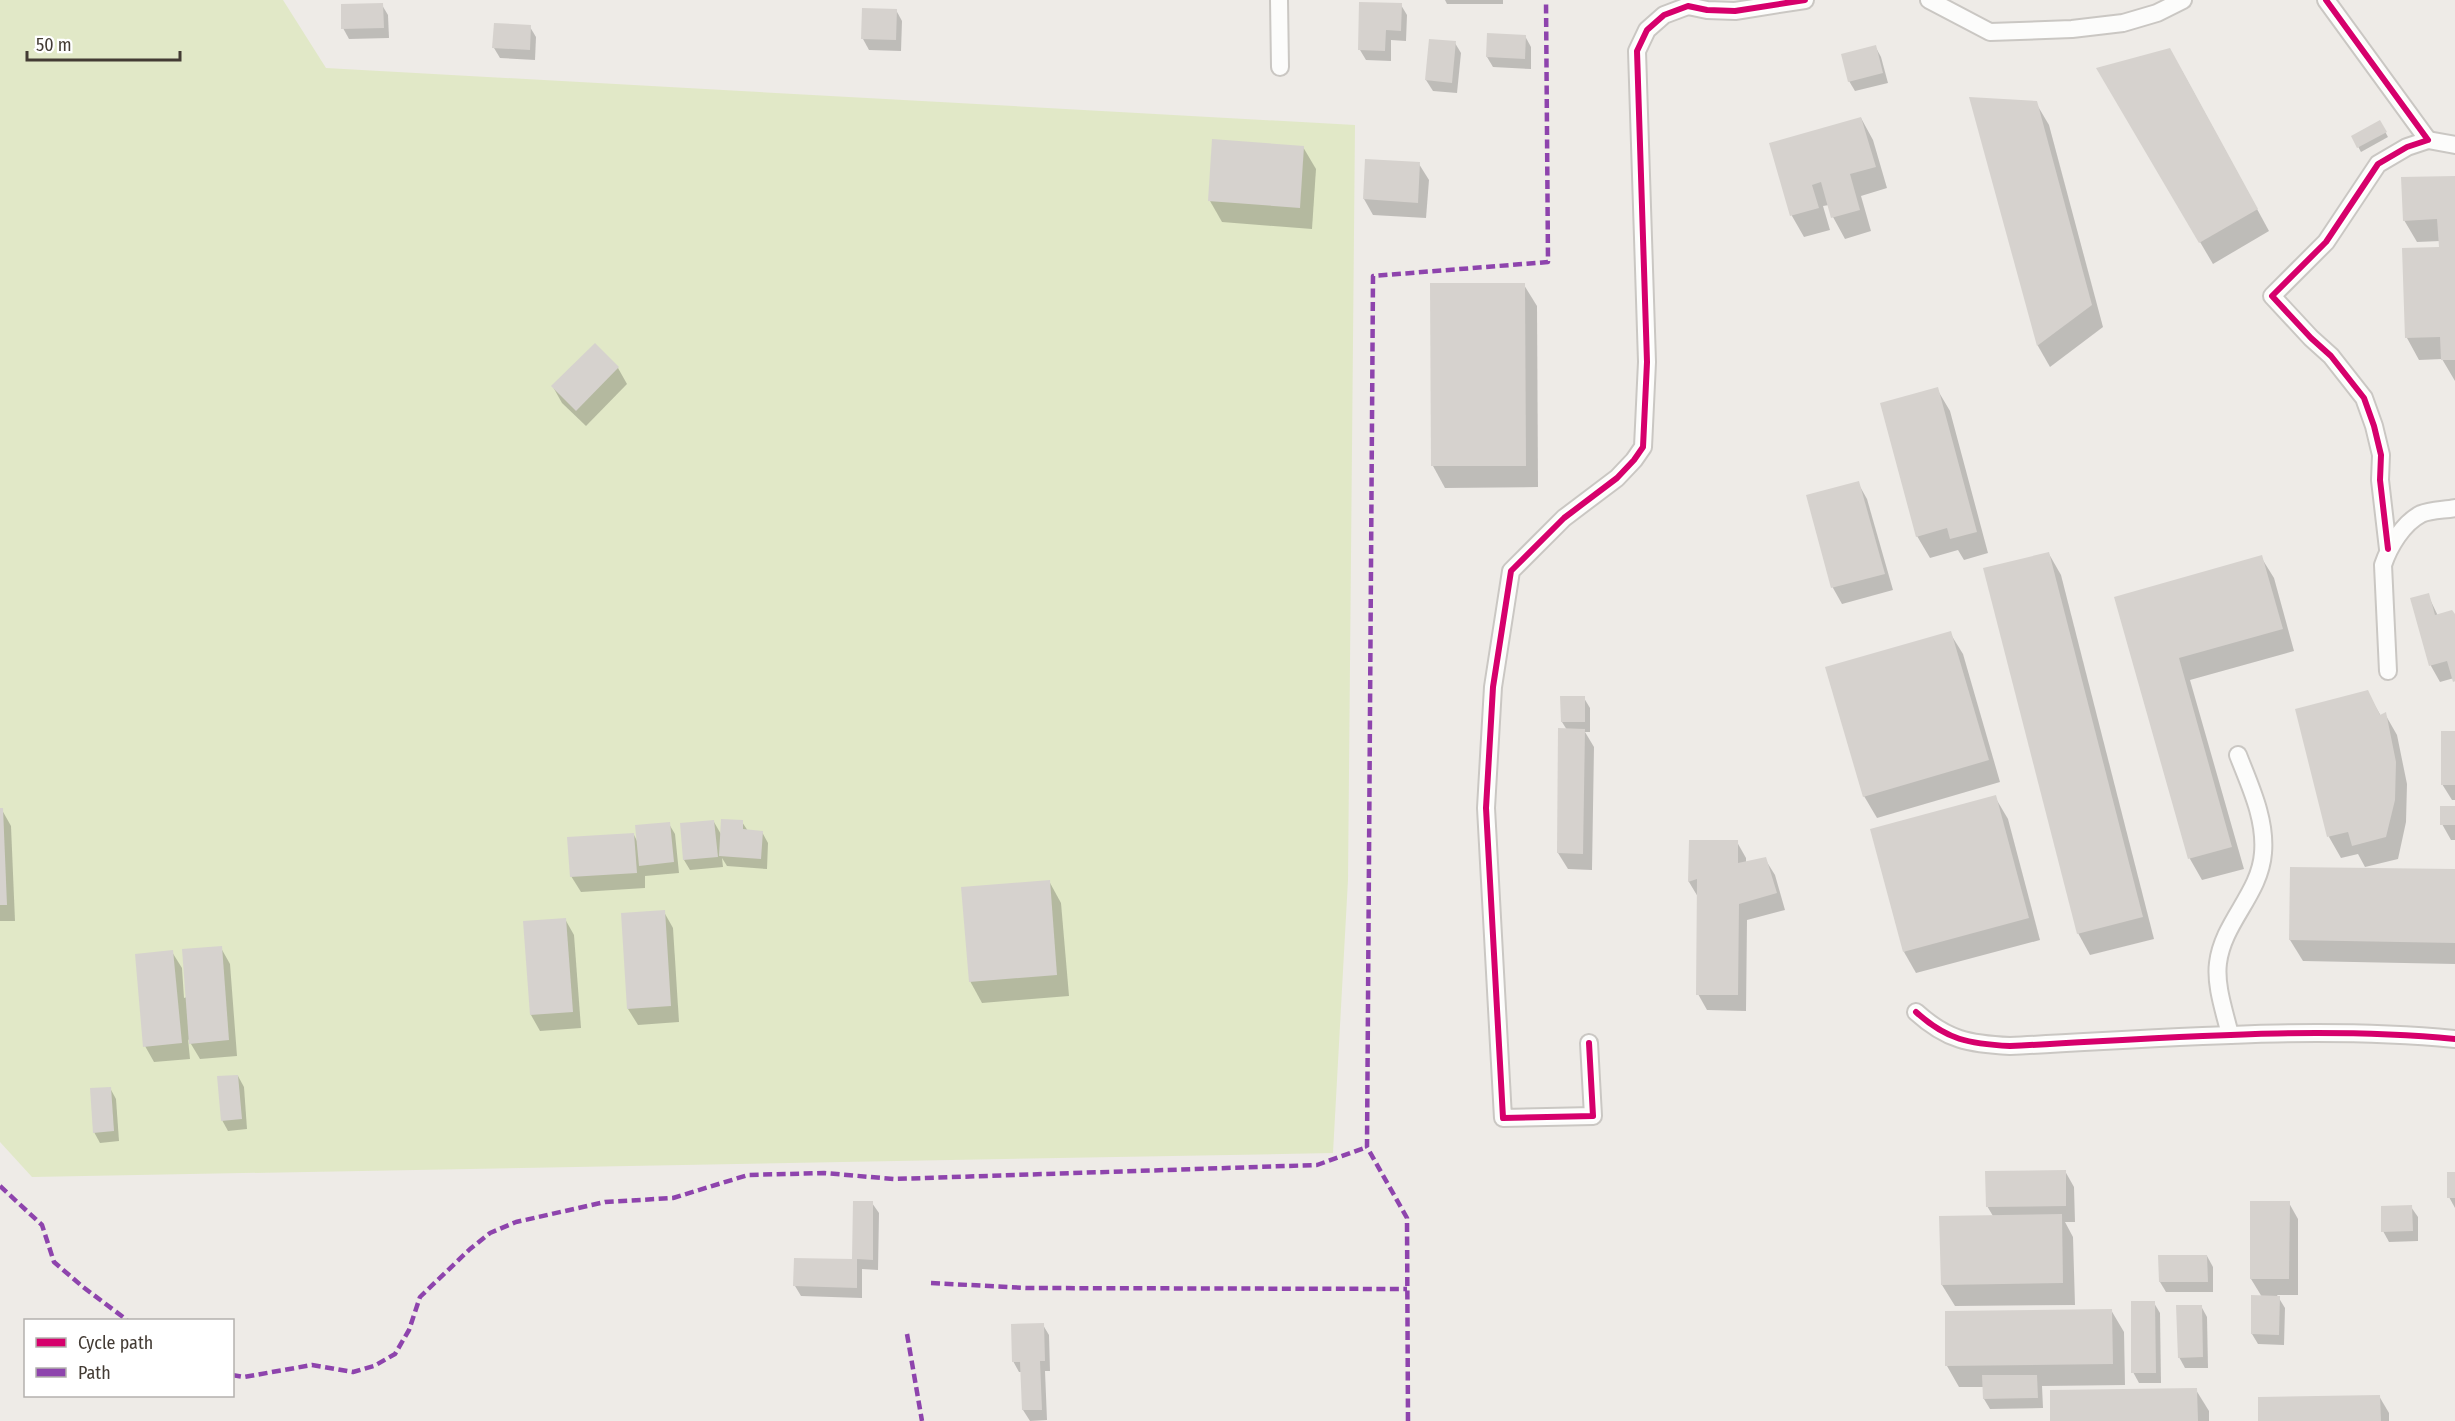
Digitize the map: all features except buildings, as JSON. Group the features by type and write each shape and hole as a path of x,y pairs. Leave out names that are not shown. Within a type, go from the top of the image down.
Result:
{"street":[{"path":"1279,0 1280,67"},
{"path":"1589,1043 1593,1116 1503,1118 1486,808 1493,687 1511,571 1564,518 1617,478 1644,447 1647,362 1637,51 1647,30 1664,15 1688,6 1707,10 1735,11 1805,0"},
{"path":"1929,0 1990,32 2072,29 2123,23 2157,13 2183,0"},
{"path":"2326,0 2428,141"},
{"path":"2388,671 2384,565 2388,549 2380,480 2381,455 2374,426 2364,398 2331,356 2272,296 2326,242 2378,164 2407,147 2428,141 2455,145"},
{"path":"2388,549 2405,528 2421,514 2455,508"},
{"path":"2230,1035 2217,978 2217,965 2223,940 2256,883 2263,853 2260,818 2238,755"},
{"path":"1916,1012 1934,1029 1974,1045 2010,1046 2230,1035 2408,1035 2455,1039"}],"green space":[{"path":"0,0 283,0 326,68 1355,125 1348,880 1333,1153 32,1177 0,1142"}],"marked path":[{"path":"1408,1421 1407,1218 1367,1147 1373,276 1548,262 1546,0"},
{"path":"234,1375 244,1377 312,1365 353,1372 374,1366 395,1354 409,1330 420,1297 490,1233 516,1222 605,1202 673,1198 748,1175 824,1173 894,1179 1317,1165 1367,1147"},
{"path":"0,1186 42,1225 54,1262 126,1319"},
{"path":"931,1283 1027,1288 1407,1289"},
{"path":"907,1334 922,1421"}],"cycle path":[{"path":"1589,1043 1593,1116 1503,1118 1486,808 1493,687 1511,571 1564,518 1617,478 1643,447 1647,362 1637,51 1647,30 1664,15 1688,6 1707,10 1735,11 1805,0"},
{"path":"2326,0 2428,140 2407,147 2378,164 2326,242 2272,296 2331,356 2364,398 2381,455 2380,480 2388,549"},
{"path":"1916,1012 1938,1029 1959,1039 1982,1044 2010,1046 2289,1033 2400,1035 2455,1039"}]}
